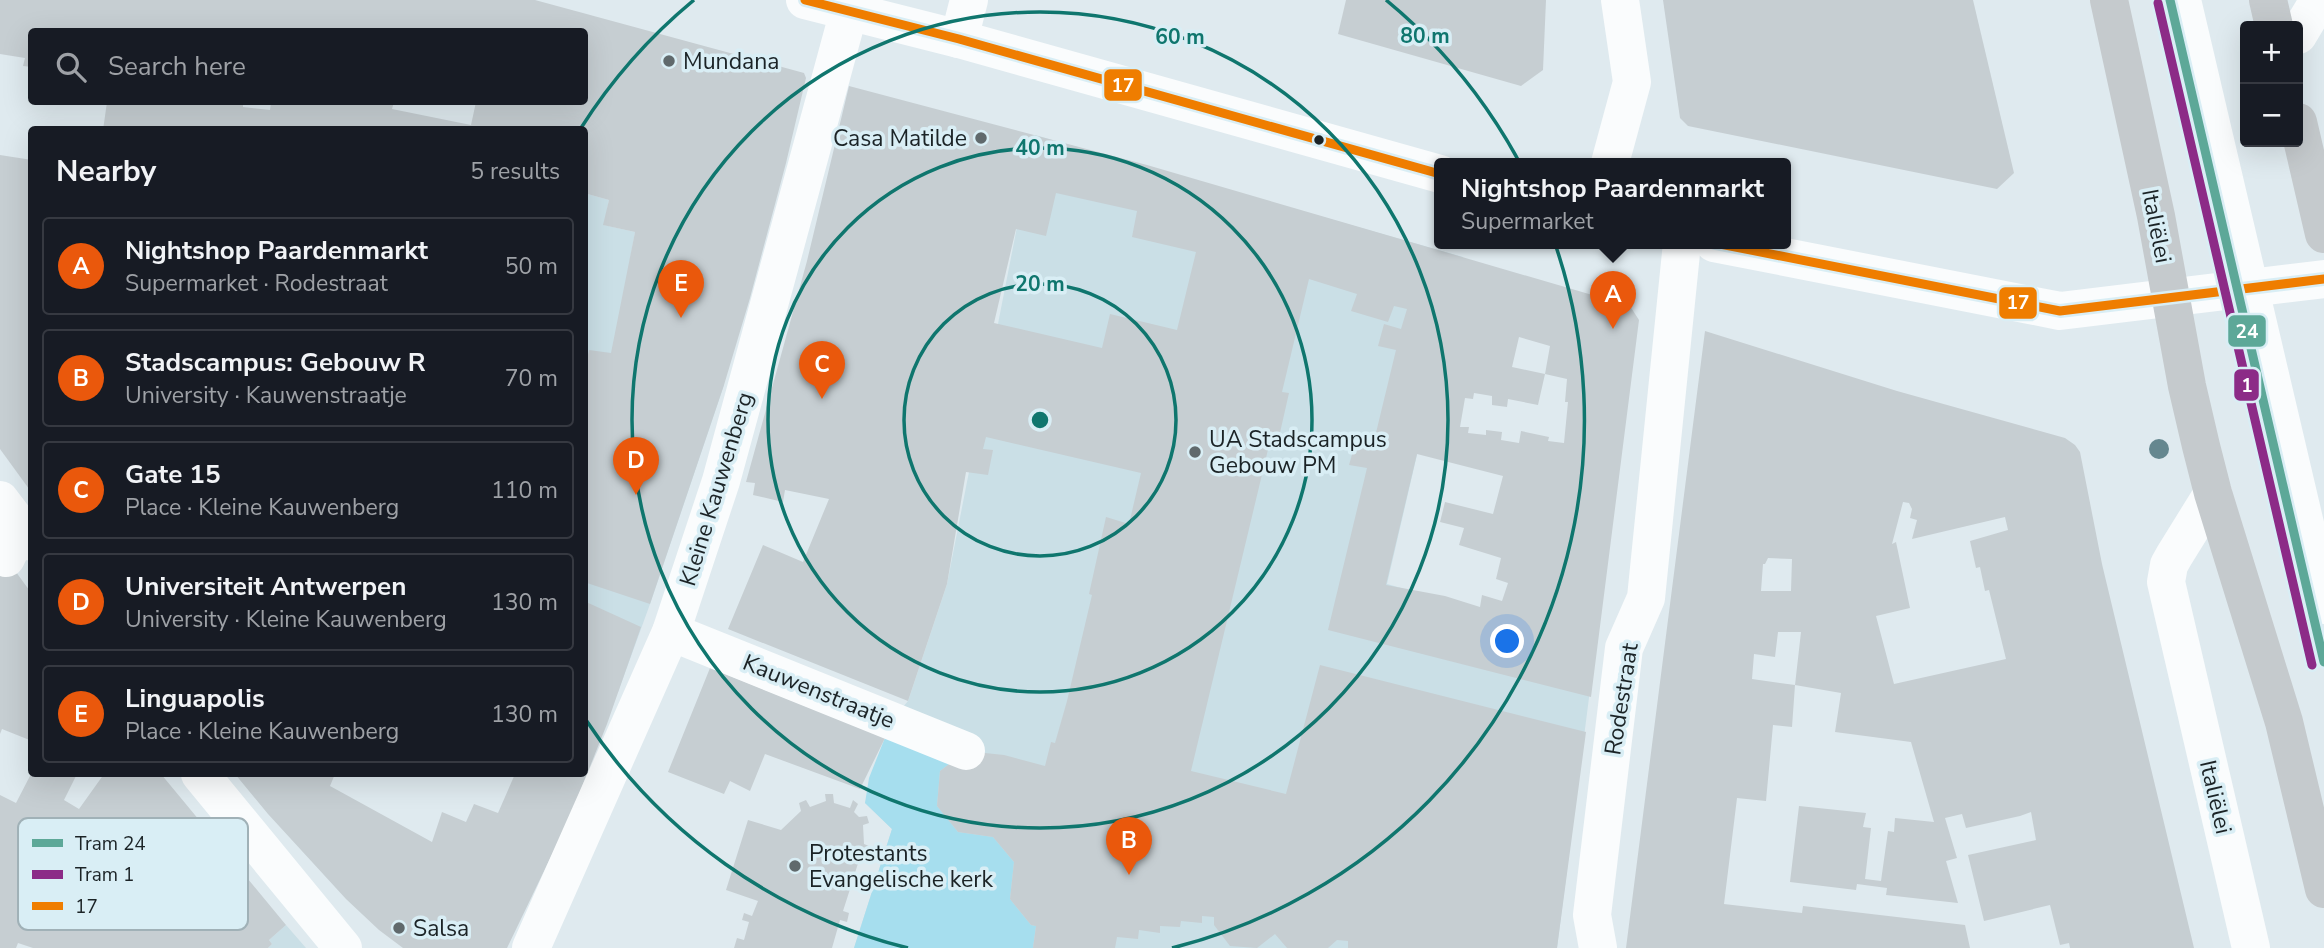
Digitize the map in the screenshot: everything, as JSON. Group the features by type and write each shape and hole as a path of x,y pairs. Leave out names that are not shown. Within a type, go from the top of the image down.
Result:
{"main road":[{"name":"Italiëlei","path":"2109,0 2151,193 2187,386 2213,493 2284,722 2324,889"},
{"path":"2268,0 2273,21"},
{"path":"2303,144 2324,234"}],"street":[{"path":"805,0 958,39 1434,172"},
{"path":"958,39 969,0"},
{"path":"1611,158 1632,82 1620,0"},
{"path":"2182,0 2324,605"},
{"path":"2303,27 2319,0"},
{"name":"Kleine Kauwenberg","path":"531,948 671,632 721,481 849,11"},
{"name":"Rodestraat","path":"1598,948 1592,915 1625,648 1646,598 1681,249"},
{"path":"1745,249 2060,311 2324,279"},
{"name":"Italiëlei","path":"2213,493 2169,565 2166,582 2251,948"},
{"name":"Kauwenstraatje","path":"671,632 966,751"},
{"path":"202,777 233,818"},
{"path":"248,839 325,942"}],"shaded area":[{"name":"UA Stadscampus Gebouw PM","path":"1035,135 1463,257 1387,584 1596,643 1557,948 854,948 892,829 865,803 892,720 908,701 947,584"},
{"path":"588,194 609,200 604,225 635,232 629,265 724,385 618,692 588,679"},
{"path":"892,720 966,751 940,771 937,806 958,832 993,837 1014,862 1010,899 1031,925 1036,926 1033,948 854,948 892,829 865,803 869,778"},
{"path":"286,925 306,948 268,948 272,944 269,940"}],"building":[{"path":"0,0 535,0 804,73 806,78 786,163 750,298 724,385 650,604 588,583 588,355 589,350 611,353 635,232 603,225 609,200 588,194 588,126 104,126 107,105 243,105 270,110 271,105 393,105 392,109 471,125 475,105 588,105 588,28 28,28 28,67 23,66 25,58 0,54"},
{"path":"1346,0 1546,0 1543,70 1521,86 1338,34"},
{"path":"1663,0 1973,0 2014,173 1997,189 1688,126 1680,118"},
{"path":"849,86 1147,165 1630,306 1639,320 1591,697 1328,630 1367,468 1349,465 1357,437 1374,441 1396,350 1378,346 1384,324 1401,329 1407,309 1394,306 1388,322 1351,311 1357,294 1309,279 1282,392 1289,393 1279,437 1271,437 1191,771 1286,794 1320,665 1586,732 1557,948 1348,948 1348,941 1337,940 1328,948 1287,948 1275,934 1257,948 1230,946 1214,925 1214,917 1202,916 1202,923 1181,921 1180,927 1160,926 1160,933 1139,930 1138,939 1117,937 1115,948 1033,948 1036,926 1031,925 1010,899 1014,862 993,837 958,832 937,806 940,771 966,751 1004,755 1045,766 1067,701 1092,595 1089,594 1106,517 1129,524 1141,473 986,437 983,449 993,450 988,475 966,472 947,584 908,701 728,629 763,545 803,562 829,499 785,490 783,502 753,495 755,483 746,482 807,261","holes":["1056,193 1137,211 1132,237 1196,252 1177,330 1110,314 1102,348 994,323 1016,229 1046,236","1519,337 1550,346 1545,374 1512,367","1545,374 1567,379 1564,443 1548,441 1549,437 1521,431 1519,443 1501,440 1502,432 1486,430 1486,435 1468,433 1469,427 1460,427 1465,398 1473,399 1474,393 1492,396 1492,405 1507,407 1508,399 1538,405","1417,454 1503,476 1493,514 1445,502 1440,522 1464,528 1459,545 1501,558 1496,579 1508,583 1502,601 1482,595 1480,607 1445,596 1386,585"]},
{"path":"0,155 28,159 28,488 0,449"},
{"path":"1705,331 1897,391 2065,438 2075,445 2080,452 2102,564 2194,948 2070,948 2069,943 2060,945 2050,905 1984,921 1968,855 2036,840 2031,812 1966,828 1962,814 1945,818 1957,858 1946,861 1958,903 1886,895 1887,888 1857,884 1856,890 1790,882 1799,806 1866,813 1863,827 1871,828 1865,879 1881,881 1888,831 1894,832 1895,818 1934,822 1911,742 1835,732 1841,693 1795,685 1792,727 1773,725 1766,801 1737,798 1724,904 1802,913 1803,906 1965,925 1970,948 1626,948","holes":["1903,502 1909,503 1912,509 1910,518 1917,520 1912,539 2005,517 2008,530 1970,541 1976,568 1980,567 1985,591 1989,590 2006,659 1894,684 1876,616 1910,608 1896,542 1892,544","1768,558 1792,559 1791,591 1761,591 1763,564","1778,632 1801,632 1795,685 1752,679 1754,654 1775,657"]},
{"path":"0,550 28,588 28,739 2,729 0,734"},
{"path":"588,603 641,627 588,772"},
{"path":"710,668 885,738 860,789 765,754 750,791 730,781 724,794 668,772"},
{"path":"29,777 76,777 64,800 79,809 102,777 163,777 197,818 18,818 18,930 248,930 248,879 286,925 269,940 272,944 268,948 33,948 18,943 16,948 0,948 0,795 16,803"},
{"path":"237,777 334,777 330,786 432,842 442,812 466,822 474,804 498,813 514,777 586,777 569,819 507,948 403,948 346,899"},
{"name":"Protestants Evangelische kerk","path":"825,794 833,794 834,803 850,808 853,800 858,804 854,812 859,817 867,816 869,823 863,825 864,844 871,847 868,856 861,854 854,876 860,878 857,887 851,886 843,911 849,913 847,922 840,920 832,948 734,948 737,938 744,940 749,922 742,920 744,913 752,916 758,901 726,890 748,820 781,830 801,811 799,803 806,800 810,807 826,801"}],"tram line":[{"name":"24","path":"2170,0 2324,662"},
{"name":"1","path":"2158,3 2312,665"}],"transit line":[{"name":"17","path":"805,0 959,39 1434,172"},
{"name":"17","path":"1745,249 2060,311 2324,279"}],"place":[{"name":"Mundana","path":"669,61"},
{"name":"Casa Matilde","path":"981,138"},
{"name":"Linguapolis","path":"681,318"},
{"name":"Nightshop Paardenmarkt","path":"1613,329"},
{"name":"Gate 15","path":"822,399"},
{"name":"UA Stadscampus Gebouw PM","path":"1195,452"},
{"name":"Universiteit Antwerpen","path":"636,495"},
{"name":"Protestants Evangelische kerk","path":"795,866"},
{"name":"Stadscampus: Gebouw R","path":"1129,875"},
{"name":"Salsa","path":"399,928"}]}
